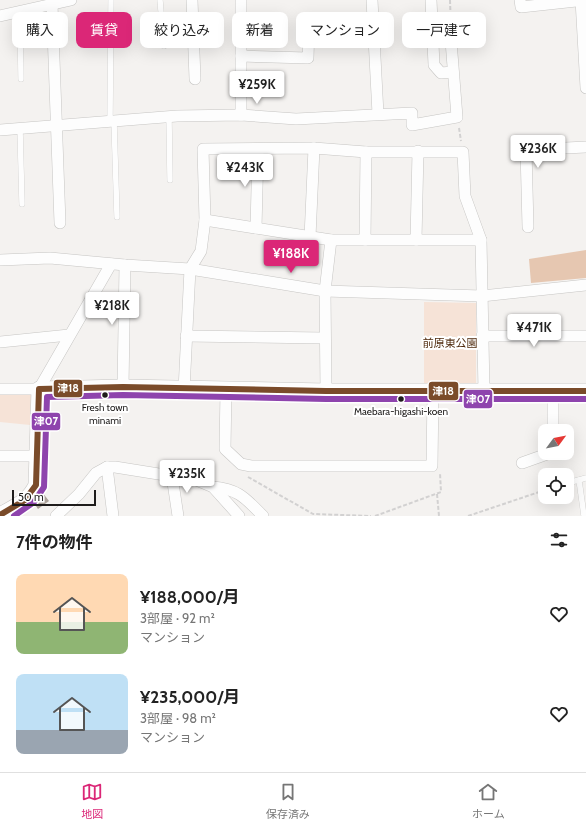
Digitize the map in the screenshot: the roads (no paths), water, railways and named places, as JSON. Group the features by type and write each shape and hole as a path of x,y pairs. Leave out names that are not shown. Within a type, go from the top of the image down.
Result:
{"street":[{"path":"0,14 20,11 46,3 72,0"},
{"path":"192,0 195,79"},
{"path":"241,0 241,115"},
{"path":"372,0 378,114"},
{"path":"431,0 434,65 441,73 453,72"},
{"path":"520,0 521,7 583,0 586,88"},
{"path":"46,3 56,125 60,222"},
{"path":"242,56 308,58 308,48"},
{"path":"0,130 169,117 241,115 296,119 412,113 412,125 457,117 451,48"},
{"path":"528,227 526,150 586,147"},
{"path":"310,237 314,148"},
{"path":"184,390 190,269 201,251 205,220 204,149 314,148 366,152 463,152 465,196 481,240 484,391"},
{"path":"256,228 258,149"},
{"path":"416,240 418,151"},
{"path":"365,240 366,152"},
{"path":"205,220 331,240 481,240"},
{"path":"326,392 324,338 325,290 331,240"},
{"path":"0,260 50,258 111,264 190,269 325,290 482,296 586,285"},
{"path":"0,515 23,503 31,496 36,485 39,389 111,264"},
{"path":"123,387 124,265"},
{"path":"0,342 69,336"},
{"path":"186,336 324,338"},
{"path":"482,336 586,336"},
{"path":"0,389 123,387 184,390 226,389 326,392 586,391"},
{"path":"226,389 225,449 241,464 432,466 433,391"},
{"path":"553,391 553,424"},
{"path":"0,456 37,456"},
{"path":"522,463 538,457"},
{"path":"56,516 79,494 96,473 107,467 115,466 196,480 213,487 227,488 240,493 263,516"},
{"path":"107,467 114,516"},
{"path":"172,476 178,516"},
{"path":"213,487 239,516"}],"lane":[{"path":"111,0 112,121 117,217"},
{"path":"160,0 161,12"},
{"path":"20,11 22,79"},
{"path":"169,117 170,180"},
{"path":"20,128 22,204"},
{"path":"574,482 586,478"},
{"path":"579,480 584,516"}],"place":[{"name":"Fresh town minami","path":"105,395"},
{"name":"Maebara-higashi-koen","path":"401,399"}],"park label":[{"name":"前原東公園","path":"450,343"}]}
